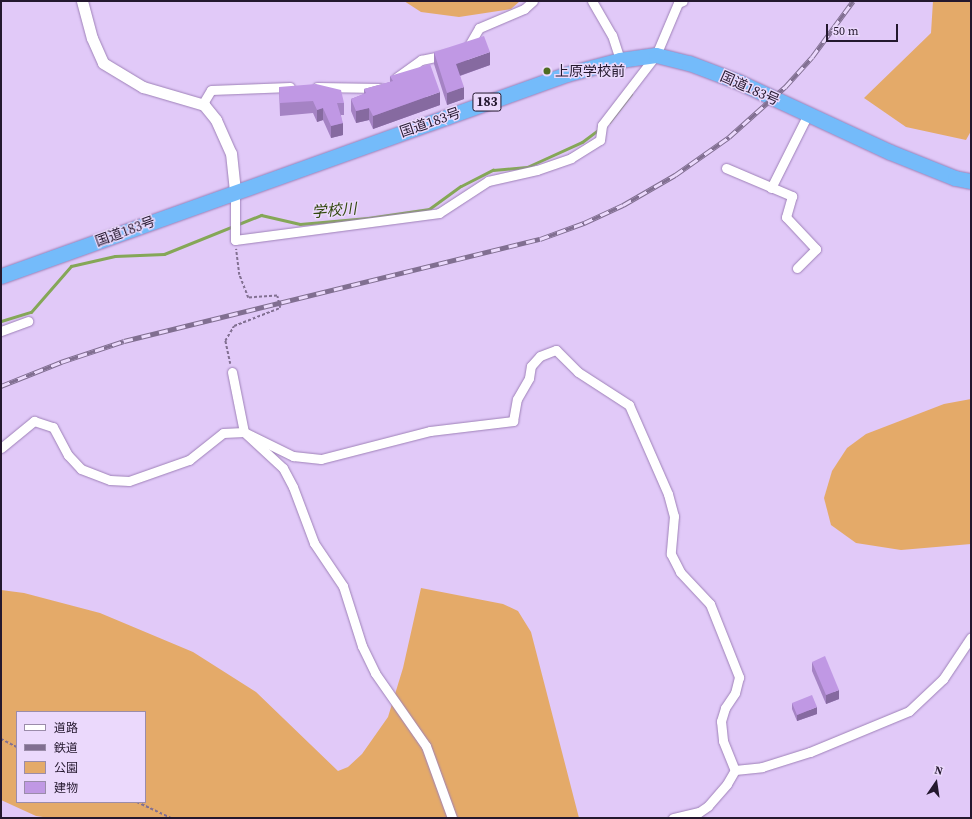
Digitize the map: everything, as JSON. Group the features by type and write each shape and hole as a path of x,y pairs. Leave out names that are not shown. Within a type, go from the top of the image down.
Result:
{"highway":[{"name":"国道183号","path":"1,276 235,191 567,74 620,60 656,56 689,63 740,82 890,152 954,178 971,181"}],"street":[{"path":"82,1 92,38 103,63 143,86 202,105 216,120 231,153 235,191 235,240 439,213 488,181 537,170 571,158 600,140 602,125 656,56 678,4 683,1"},
{"path":"202,105 211,90 305,87 380,89 421,60 445,55 469,47 479,28 524,9 533,1"},
{"path":"592,1 612,36 620,60"},
{"path":"771,188 808,114"},
{"path":"726,168 792,196 786,216 816,249 797,268"},
{"path":"1,331 28,321"},
{"path":"1,448 34,421 53,427 68,455 82,468 110,480 129,481 189,460 223,433 244,432 293,456 321,460 430,431 513,421 517,399 529,378 531,366 540,356 556,350 578,372 630,405 668,494 674,516 671,554 680,572 710,604 739,677 735,693 725,708 721,721 723,741 735,770"},
{"path":"232,372 244,432 283,468 314,542 343,586 362,646 375,673 426,746 452,818"},
{"path":"735,770 762,767 810,752 909,711 944,679 971,637"},
{"path":"673,818 699,812 708,806 723,790 735,770"}],"path":[{"path":"232,372 225,341 234,326 280,308 277,296 248,298 239,275 235,240"},
{"path":"1,739 16,746"},
{"path":"139,803 172,818"}],"green space":[{"path":"404,1 520,1 511,9 459,17 421,12"},
{"path":"933,1 971,1 971,131 966,140 906,127 864,98 931,33"},
{"path":"971,399 971,544 901,550 856,543 831,525 824,498 832,471 847,448 866,434 944,404"},
{"path":"421,588 503,604 518,611 531,632 579,818 50,818 36,816 1,800 1,590 24,593 100,613 193,652 256,692 338,771 348,767 362,754 388,717 403,668"}],"building":[{"path":"484,36 490,52 456,64 464,87 447,93 434,52"},
{"path":"430,64 440,92 373,116 369,108 356,111 351,99 366,93 364,89 393,81 390,76"},
{"path":"316,84 341,90 344,103 337,103 343,123 331,126 323,108 317,110 313,101 280,103 279,87"},
{"path":"825,656 839,690 826,695 812,662"},
{"path":"812,695 817,707 797,715 792,703"}],"waterway":[{"name":"学校川","path":"609,122 631,94"},
{"name":"学校川","path":"1,321 31,312 71,266 115,256 164,254 261,215 300,224 368,218 429,209 461,186 493,170 527,167 582,142 599,129"}],"railway":[{"path":"1,386 61,362 124,341 540,239 584,223 623,205 675,175 729,137 785,87 812,57 853,1"}],"place":[{"name":"上原学校前","path":"547,71"}]}
